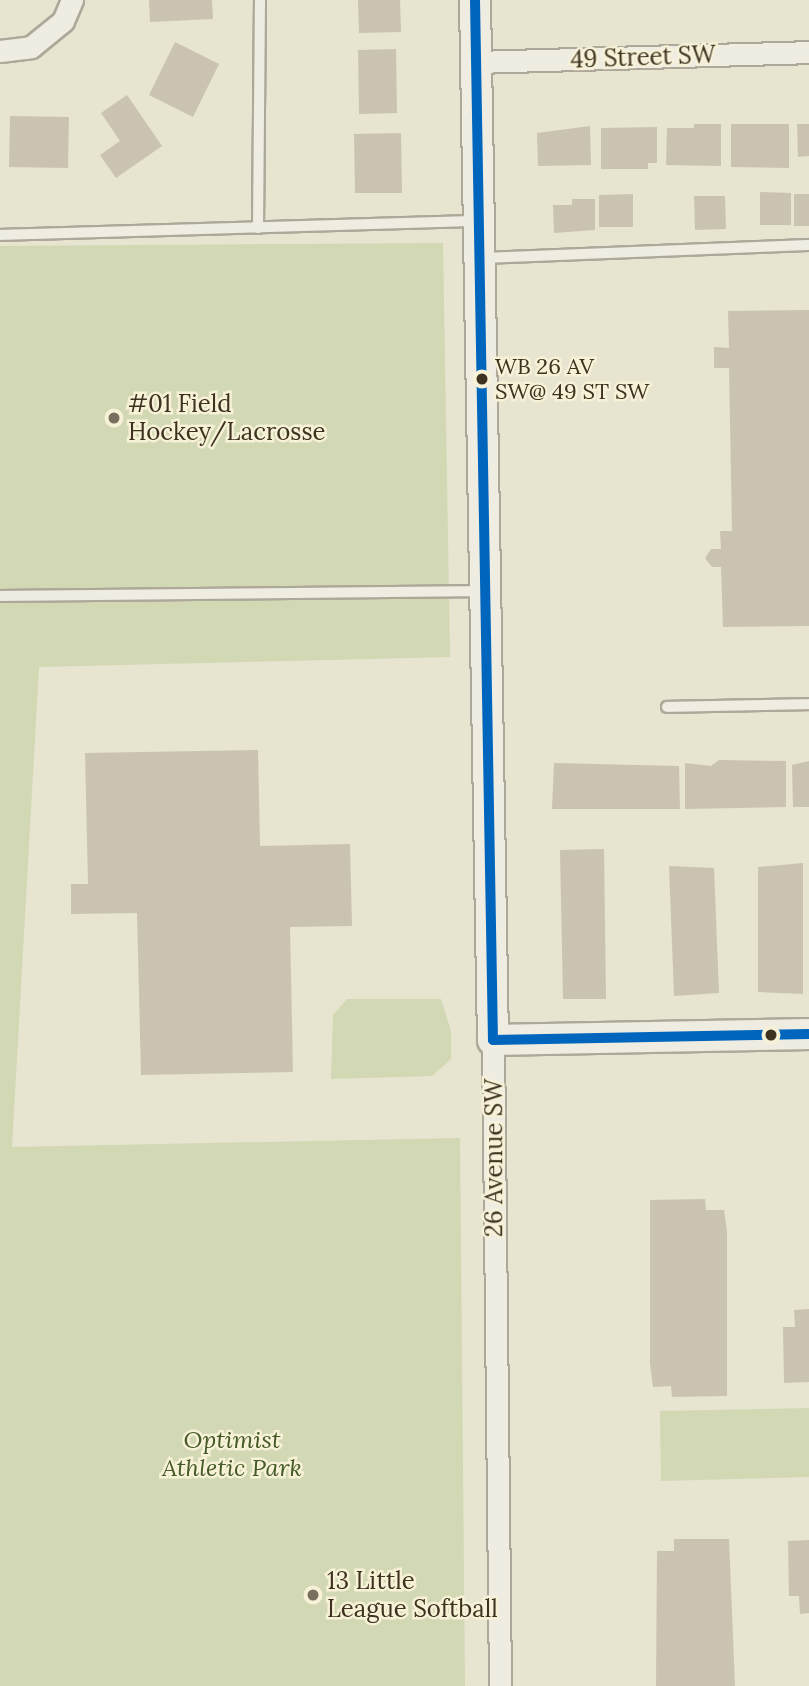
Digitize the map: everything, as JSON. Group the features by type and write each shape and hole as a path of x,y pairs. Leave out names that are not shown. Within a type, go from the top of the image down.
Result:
{"street":[{"path":"0,51 31,47 63,21 72,0"},
{"name":"26 Avenue SW","path":"475,0 487,591 500,1686"},
{"name":"49 Street SW","path":"476,62 809,52"},
{"path":"493,1040 809,1034"}],"lane":[{"path":"258,228 260,0"},
{"path":"0,235 479,221"},
{"path":"479,258 809,245"},
{"path":"0,596 487,591"},
{"path":"667,707 809,704"}],"green space":[{"name":"Optimist Athletic Park","path":"443,243 450,657 39,667 12,1147 460,1138 465,1686 0,1686 0,246"},
{"path":"347,999 441,999 451,1031 451,1059 432,1076 331,1079 333,1015"},
{"path":"809,1408 809,1477 661,1481 660,1411"}],"building":[{"path":"149,0 212,0 213,19 150,22"},
{"path":"358,0 400,0 401,32 359,33"},
{"path":"175,42 219,64 193,117 149,95"},
{"path":"396,49 397,113 359,114 358,50"},
{"path":"127,95 162,146 116,178 100,155 120,141 101,113"},
{"path":"10,116 69,117 68,168 9,167"},
{"path":"694,124 721,124 721,166 666,165 667,128 694,128"},
{"path":"731,124 789,124 789,168 731,167"},
{"path":"797,124 809,124 809,156 798,157"},
{"path":"590,126 591,165 538,166 537,133"},
{"path":"657,127 657,163 648,163 648,169 601,169 601,128"},
{"path":"401,133 402,193 355,193 354,134"},
{"path":"760,192 791,193 791,225 760,225"},
{"path":"633,194 633,227 599,227 599,195"},
{"path":"794,194 809,194 809,226 794,226"},
{"path":"694,196 725,196 726,229 695,230"},
{"path":"572,199 595,199 595,230 554,233 553,205 572,205"},
{"path":"809,310 809,626 723,627 721,567 712,567 705,558 711,549 721,549 720,531 732,531 729,368 714,368 714,347 729,348 728,311"},
{"path":"258,750 260,846 350,844 352,926 290,927 293,1072 141,1075 137,913 71,914 71,884 88,884 85,753"},
{"path":"719,760 786,761 786,807 685,809 685,763 711,766"},
{"path":"809,761 809,807 793,807 792,765"},
{"path":"554,763 679,766 680,809 552,809"},
{"path":"604,849 606,999 563,999 560,850"},
{"path":"803,863 803,994 758,992 758,867"},
{"path":"669,866 714,868 719,993 674,996"},
{"path":"705,1199 706,1210 724,1210 727,1232 727,1396 672,1397 671,1386 653,1387 650,1364 650,1200"},
{"path":"809,1309 809,1382 784,1383 783,1327 795,1327 794,1310"},
{"path":"674,1539 729,1539 735,1686 656,1686 657,1551 674,1551"},
{"path":"809,1540 809,1613 800,1614 799,1596 789,1596 788,1541"}],"transit line":[{"path":"475,0 493,1040"},
{"path":"493,1040 809,1034"}],"place":[{"name":"WB 26 AV SW@ 49 ST SW","path":"482,379"},
{"name":"#01 Field Hockey/Lacrosse","path":"114,418"},
{"name":"13 Little League Softball","path":"313,1595"}]}
